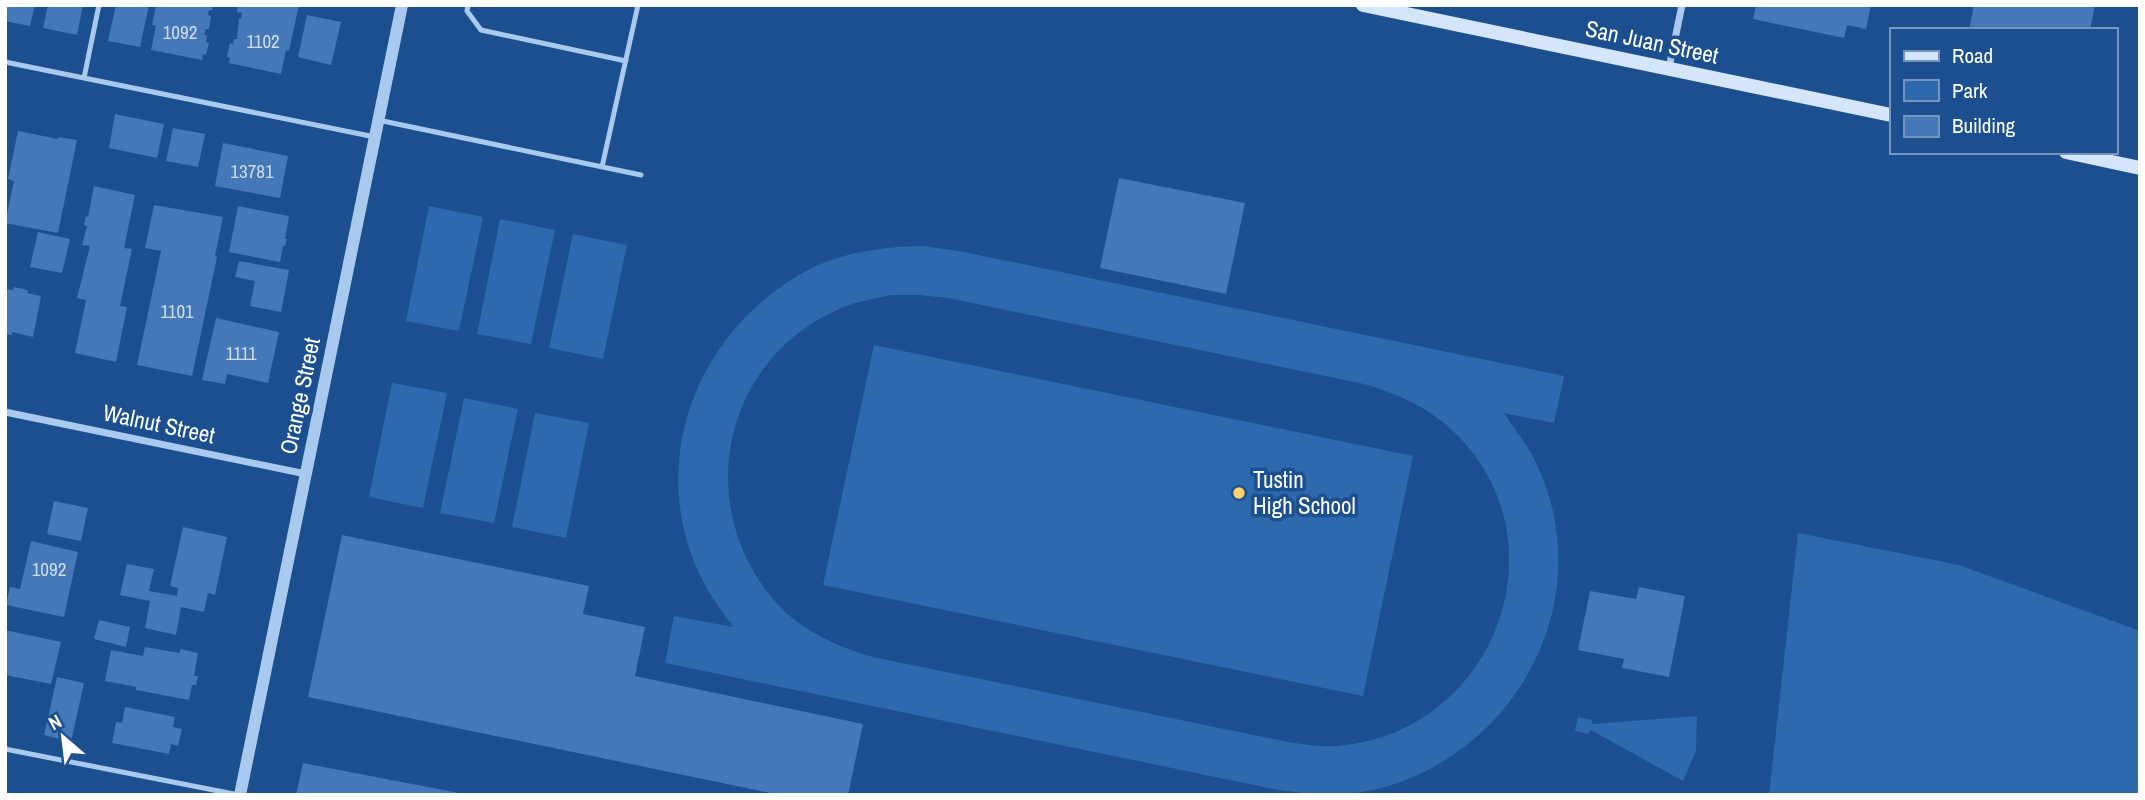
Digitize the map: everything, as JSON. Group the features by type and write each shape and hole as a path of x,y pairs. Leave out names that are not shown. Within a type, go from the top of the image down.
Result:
{"main road":[{"name":"San Juan Street","path":"1363,5 1890,115"},
{"path":"2075,154 2140,168"}],"street":[{"name":"Orange Street","path":"239,795 402,5"},
{"path":"1669,69 1682,5"},
{"name":"Walnut Street","path":"5,411 306,474"}],"lane":[{"path":"84,78 99,5"},
{"path":"468,5 467,11 481,30 626,61"},
{"path":"602,167 638,5"},
{"path":"5,62 375,137"},
{"path":"378,120 641,175"},
{"path":"5,749 239,795"}],"green space":[{"path":"429,206 483,217 459,331 406,321"},
{"path":"500,219 555,230 531,344 477,334"},
{"path":"573,234 627,245 603,359 549,348"},
{"path":"923,246 959,251 1564,376 1554,423 1504,413 1538,467 1554,516 1558,566 1552,614 1535,660 1510,701 1477,737 1436,766 1375,790 1320,794 1278,790 665,663 674,616 733,627 699,573 684,529 678,484 682,440 694,397 714,358 741,322 774,291 814,267 854,254","holes":["891,295 948,298 1364,384 1404,398 1422,408 1440,420 1480,462 1502,511 1509,562 1501,613 1480,660 1446,700 1401,729 1346,745 1324,746 1288,742 873,657 818,636 783,610 748,562 733,522 728,480 732,439 745,400 767,365 797,334 835,311 855,303"]},
{"path":"874,345 1413,456 1363,696 823,585"},
{"path":"392,383 447,393 423,508 369,497"},
{"path":"464,398 518,409 494,523 440,513"},
{"path":"535,413 589,423 566,538 512,527"},
{"path":"1798,533 1959,565 2140,631 2140,795 1769,795"},
{"path":"1697,716 1696,751 1683,781 1591,730 1589,734 1575,731 1578,717 1592,720 1592,724"}],"building":[{"path":"5,5 35,5 30,26 5,21"},
{"path":"48,5 83,5 77,35 43,28"},
{"path":"116,5 149,5 140,47 108,41"},
{"path":"156,5 213,5 208,15 211,16 209,29 206,29 204,35 207,35 206,42 209,43 202,60 151,50 156,26 152,25"},
{"path":"238,5 299,5 281,74 229,63 230,58 227,57 230,43 233,44 234,39 237,39 242,13 237,12"},
{"path":"1756,5 1871,5 1866,29 1847,25 1844,38 1753,19"},
{"path":"1974,5 2095,5 2090,28 1969,28"},
{"path":"307,15 341,22 331,65 298,57"},
{"path":"115,114 164,124 157,158 109,148"},
{"path":"173,128 205,134 198,167 166,161"},
{"path":"18,131 77,140 58,233 5,223 14,181 8,179"},
{"path":"223,143 288,156 280,198 215,186"},
{"path":"1119,178 1245,203 1226,294 1100,268"},
{"path":"94,186 135,195 124,248 132,249 120,306 127,307 116,362 75,353 86,300 77,298 90,246 82,245 87,226 84,225"},
{"path":"154,205 223,217 192,376 137,365 161,251 145,248"},
{"path":"238,206 289,216 287,239 280,262 229,252"},
{"path":"38,232 70,239 62,273 30,267"},
{"path":"239,261 289,270 281,312 250,306 255,281 235,277"},
{"path":"14,287 41,296 33,337 12,332 12,335 5,334 5,289 13,290"},
{"path":"216,318 279,332 268,383 227,374 225,384 202,380"},
{"path":"54,501 88,508 81,541 47,534"},
{"path":"183,527 227,537 215,595 208,593 204,612 181,607 176,635 145,628 150,601 120,595 127,564 154,569 149,591 177,596 178,588 170,586"},
{"path":"342,535 589,586 583,614 645,627 635,676 863,724 848,795 780,795 308,697"},
{"path":"31,541 78,552 64,617 6,605 10,587 20,589"},
{"path":"1639,587 1685,596 1669,677 1622,668 1624,659 1578,650 1590,591 1636,599"},
{"path":"99,620 130,627 126,647 94,639"},
{"path":"5,630 61,642 51,684 5,675"},
{"path":"145,647 198,653 194,676 198,676 196,685 192,685 189,700 105,681 111,650 143,656"},
{"path":"57,677 84,683 71,742 44,735"},
{"path":"125,707 175,717 173,727 182,729 178,746 171,744 169,754 112,743 116,722 122,723"},
{"path":"303,763 459,793 459,795 296,795"}],"place":[{"name":"Tustin High School","path":"1239,493"}]}
